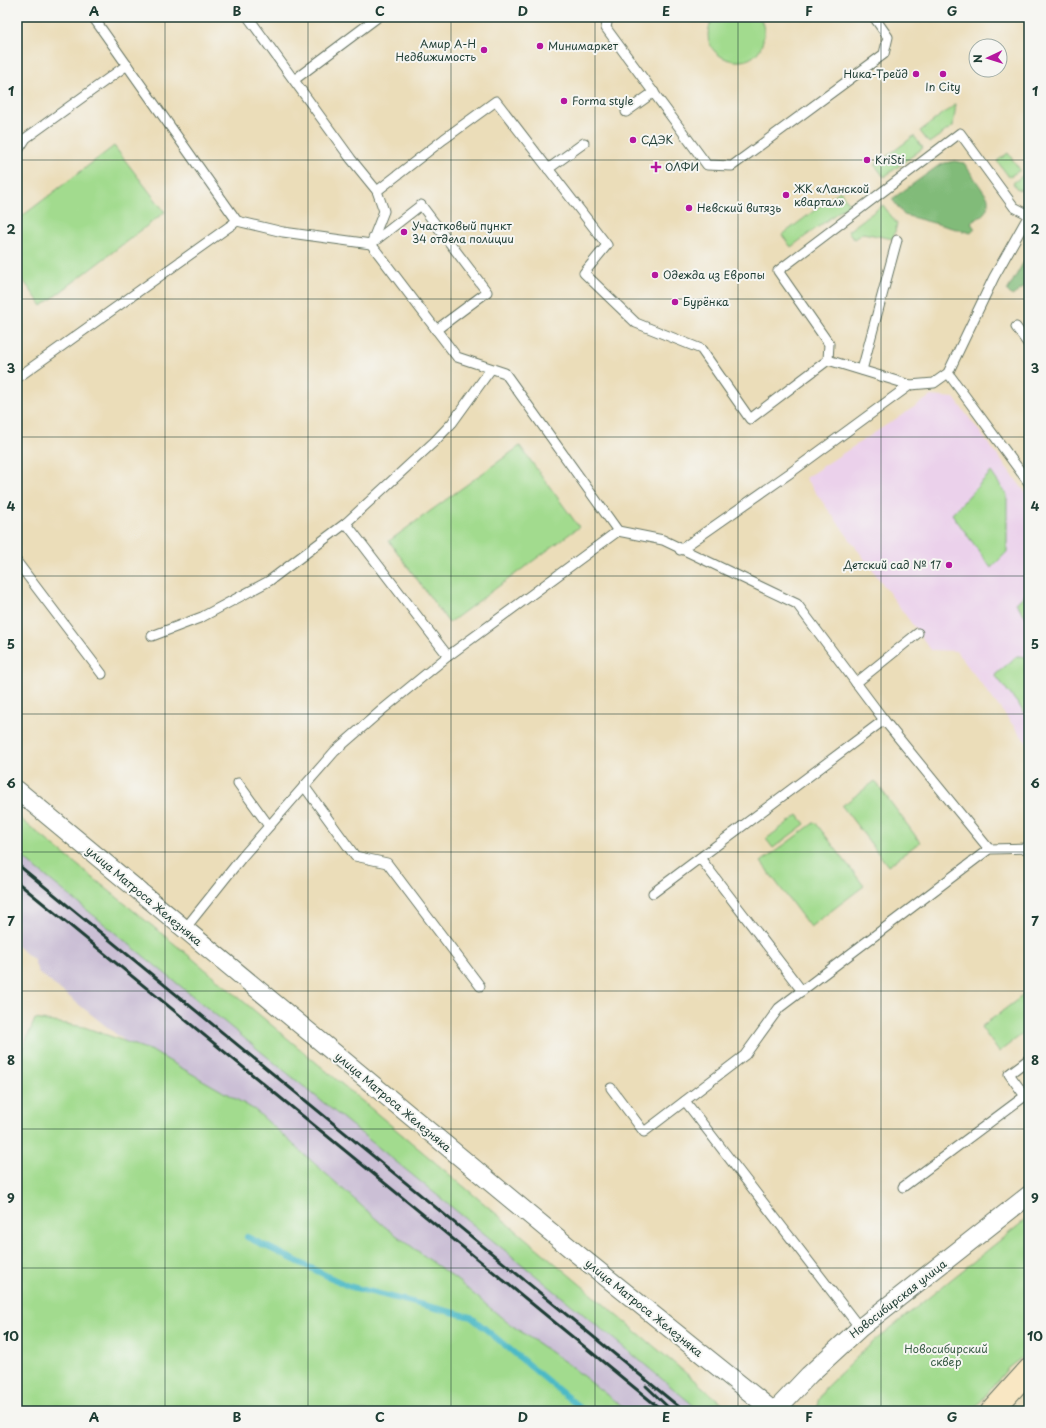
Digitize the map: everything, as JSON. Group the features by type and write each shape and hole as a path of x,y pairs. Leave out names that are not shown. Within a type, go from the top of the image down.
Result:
{"street":[{"name":"улица Матроса Железняка","path":"17,790 184,930 576,1253 774,1411"},
{"name":"Новосибирская улица","path":"774,1411 809,1375 860,1328 1029,1195"},
{"path":"992,1411 1029,1370"}],"lane":[{"path":"93,17 237,221 283,232 371,244 457,357 505,374 618,531 663,540 680,550 797,604 884,720 989,849"},
{"path":"248,17 351,159 378,191 384,211 371,244"},
{"path":"294,80 378,17"},
{"path":"608,17 606,28 707,165 732,166 884,54 888,37 874,17"},
{"path":"17,152 26,138 127,65"},
{"path":"626,112 654,92"},
{"path":"378,191 444,139 496,101 607,245 584,273 636,323 701,350 750,418 828,360 829,344 778,271 960,133 1014,207 1029,215 994,277 948,373 934,383 910,385 828,360"},
{"path":"548,169 584,143"},
{"path":"371,244 421,205 487,292 436,330"},
{"path":"17,378 237,221"},
{"path":"862,370 897,240"},
{"path":"1016,327 1029,345"},
{"path":"152,636 202,617 269,580 346,523 435,441 452,423 491,368"},
{"path":"948,373 1029,483"},
{"path":"680,550 790,473 910,385"},
{"path":"346,523 448,656"},
{"path":"184,930 243,856 335,751 448,656 618,531"},
{"path":"17,562 102,674"},
{"path":"856,683 918,633"},
{"path":"652,893 884,720"},
{"path":"238,782 269,826"},
{"path":"304,786 355,856 387,863 480,986"},
{"path":"611,1088 644,1132 745,1055 779,1008 989,849 1029,848"},
{"path":"700,858 802,991"},
{"path":"903,1187 1025,1096 1009,1074 1029,1059"},
{"path":"685,1101 860,1328"}],"shaded area":[{"name":"Детский сад № 17","path":"931,396 954,398 1029,497 1029,746 956,651 931,650 805,478"},
{"path":"17,824 731,1411 590,1411 38,972 34,960 17,946"}],"green space":[{"path":"714,17 759,17 764,28 764,34 758,52 749,59 738,61 726,59 716,53 710,44 708,31"},
{"path":"956,104 953,126 929,143 920,131"},
{"path":"914,136 923,148 884,177 875,165"},
{"path":"114,146 165,212 42,306 17,272 17,220"},
{"path":"1008,153 1020,170 1009,177 997,161"},
{"path":"955,161 964,163 988,198 987,207 984,213 971,223 975,229 971,233 904,215 892,199 938,166"},
{"path":"1029,171 1029,185 1023,190 1017,189 1013,183"},
{"path":"840,191 849,204 791,247 782,235"},
{"path":"883,205 897,224 893,239 863,233 854,239 848,231"},
{"path":"1029,253 1029,284 1012,296 1007,291"},
{"path":"520,446 579,527 449,623 389,541"},
{"path":"991,472 1007,495 1007,552 991,568 952,514"},
{"path":"1029,591 1029,621 1016,603"},
{"path":"1017,656 1029,657 1029,718 995,675"},
{"path":"875,781 920,842 888,866 842,806"},
{"path":"798,815 805,824 773,848 766,839"},
{"path":"17,816 193,959 731,1411 700,1411 17,853"},
{"path":"815,822 864,886 810,927 761,862"},
{"path":"1025,994 1029,999 1029,1029 999,1052 981,1027"},
{"path":"35,1019 84,1027 152,1051 255,1110 384,1226 458,1281 507,1322 568,1364 627,1411 17,1411 17,1066 18,1060"},
{"name":"Новосибирский сквер","path":"1029,1217 1029,1352 1008,1368 973,1411 817,1411 818,1401 825,1388 872,1343"}],"waterway":[{"path":"247,1237 348,1286 471,1317 584,1411"}],"railway":[{"path":"17,864 684,1411"},
{"path":"17,882 663,1411"},
{"path":"646,1386 672,1411"}],"place":[{"name":"Минимаркет","path":"540,46"},
{"name":"Амир А-Н Недвижимость","path":"484,50"},
{"name":"Ника-Трейд","path":"916,74"},
{"name":"In City","path":"943,74"},
{"name":"Forma style","path":"564,101"},
{"name":"СДЭК","path":"633,140"},
{"name":"KriSti","path":"867,160"},
{"name":"ОЛФИ","path":"656,167"},
{"name":"ЖК «Ланской квартал»","path":"786,195"},
{"name":"Невский витязь","path":"689,208"},
{"name":"Участковый пункт 34 отдела полиции","path":"404,232"},
{"name":"Одежда из Европы","path":"655,275"},
{"name":"Бурёнка","path":"675,302"},
{"name":"Детский сад № 17","path":"949,565"}]}
